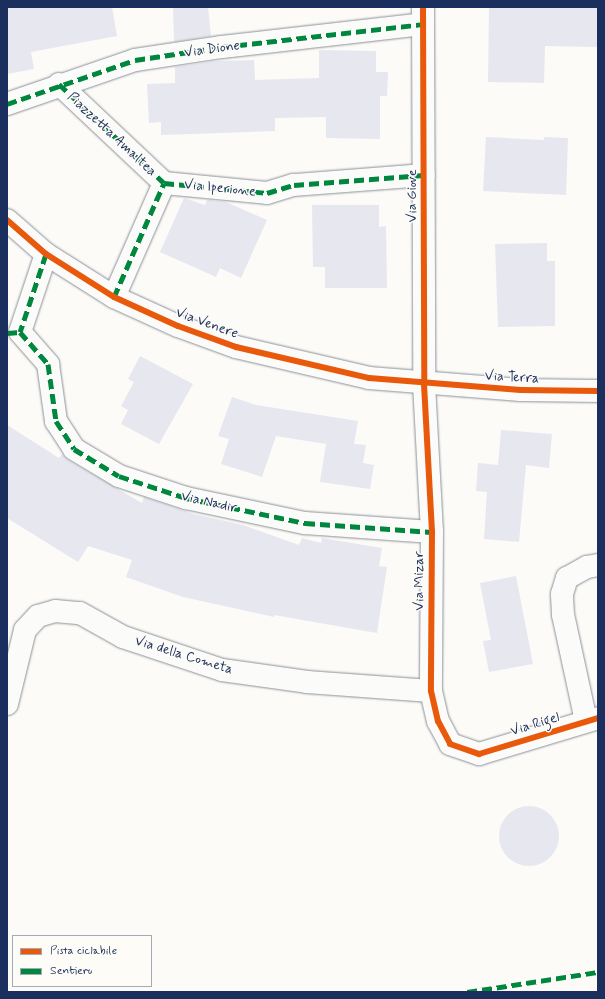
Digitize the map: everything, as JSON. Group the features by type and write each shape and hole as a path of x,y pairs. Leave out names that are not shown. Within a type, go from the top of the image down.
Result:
{"street":[{"name":"Via Dione","path":"7,104 59,84 135,60 423,16"},
{"name":"Via Giove","path":"423,16 424,384"},
{"name":"Piazzetta Amaltea","path":"59,84 164,183"},
{"name":"Via Iperione","path":"114,297 164,183 267,193 294,185 424,175"},
{"name":"Via Venere","path":"7,220 46,254 114,297 178,326 236,347 369,378 424,384"},
{"path":"14,332 46,254"},
{"name":"Via Nadir","path":"14,332 48,364 48,377 56,421 74,449 119,476 186,498 305,523 432,532"},
{"name":"Via Terra","path":"424,384 598,392"},
{"name":"Via Mizar","path":"424,384 432,532 431,691 438,721 450,744 479,754"},
{"path":"592,719 563,616 562,594 567,578 586,567 598,565"},
{"name":"Via della Cometa","path":"7,704 25,630 38,616 55,611 80,613 123,637 222,670 307,682 431,691"},
{"name":"Via Rigel","path":"479,754 592,719"}],"building":[{"path":"7,7 112,7 117,36 31,52 34,69 7,74"},
{"path":"173,7 208,7 211,36 174,42"},
{"path":"489,7 598,7 598,47 545,46 544,83 488,82"},
{"path":"319,50 376,51 376,72 388,72 387,96 380,96 380,139 326,138 326,117 275,118 275,131 161,135 161,122 149,123 147,84 175,83 175,67 215,61 254,60 255,80 319,78"},
{"path":"486,137 544,140 544,137 568,138 566,195 483,191"},
{"path":"184,198 205,205 207,200 226,202 267,220 241,278 220,268 216,277 160,252"},
{"path":"312,205 379,205 379,227 386,226 387,288 325,288 325,267 313,267"},
{"path":"547,243 547,261 555,261 555,326 498,327 495,244"},
{"path":"140,356 193,384 159,444 121,424 128,410 121,406 134,382 128,379"},
{"path":"232,397 256,405 358,421 354,444 366,445 363,463 374,465 370,489 320,482 326,444 276,436 262,477 221,464 229,439 218,436"},
{"path":"7,425 59,458 62,454 68,460 142,503 144,497 194,514 243,525 299,545 302,538 321,543 322,538 382,548 379,566 387,567 377,633 274,615 274,617 183,597 126,577 132,560 88,546 78,562 7,518"},
{"path":"501,430 552,434 549,468 526,465 519,542 484,539 487,492 476,491 478,463 498,465"},
{"path":"516,576 533,664 489,672 483,641 491,640 480,583"},
{"path":"529,806 545,811 550,815 554,820 559,836 554,852 550,857 545,861 529,866 513,861 508,857 504,852 499,836 504,820 508,815 513,811"}],"marked path":[{"path":"7,104 135,60 222,47 423,24"},
{"path":"59,84 164,183"},
{"path":"114,297 164,183 267,193 294,185 424,175"},
{"path":"46,254 20,332 48,364 56,421 74,449 119,476 186,498 305,523 432,532"},
{"path":"7,333 20,332"},
{"path":"467,992 598,972"}],"cycle path":[{"path":"423,7 424,384 432,532 431,691 438,721 450,744 479,754 598,718"},
{"path":"7,220 46,254 114,297 178,326 236,347 369,378 521,390 598,391"}]}
